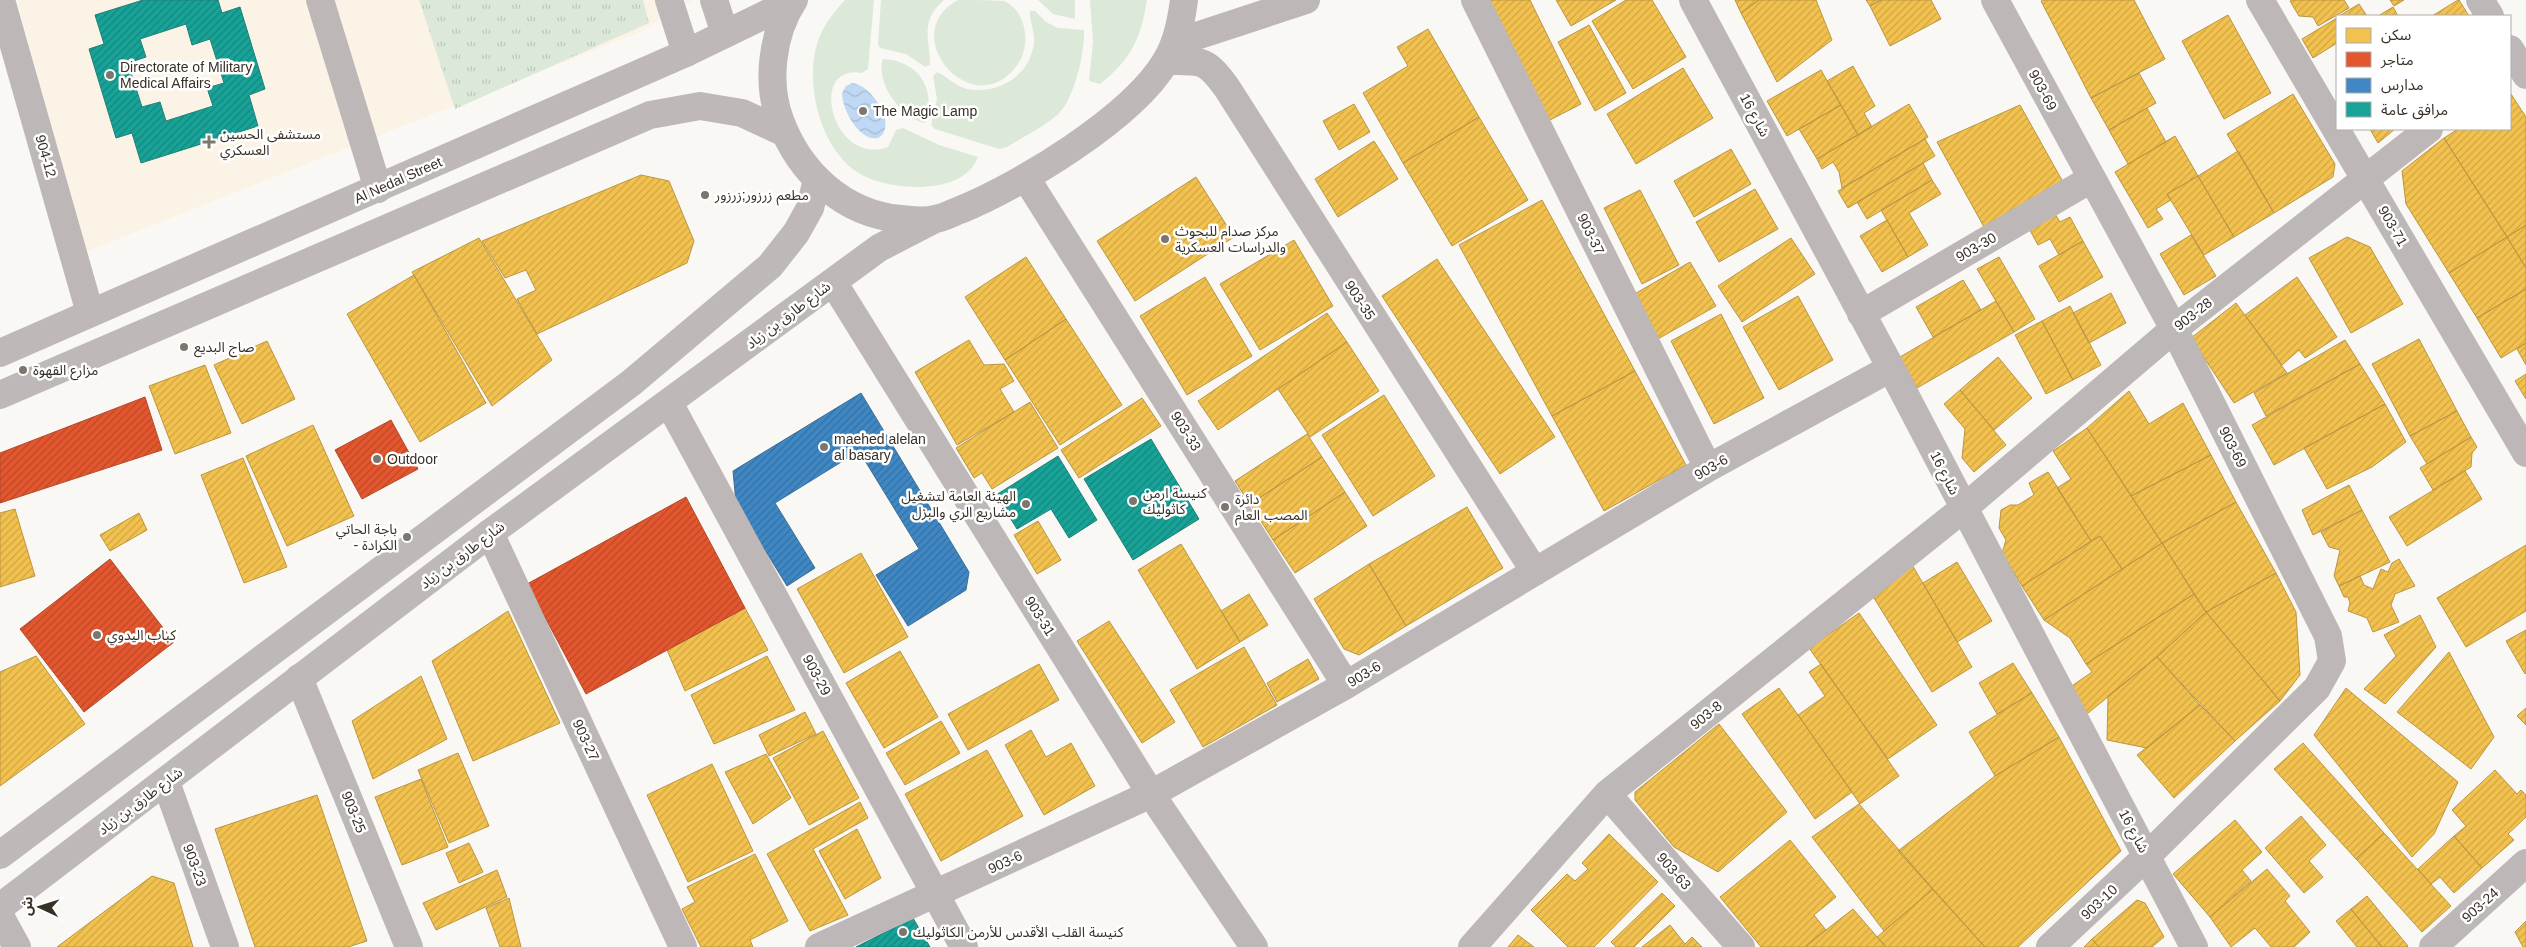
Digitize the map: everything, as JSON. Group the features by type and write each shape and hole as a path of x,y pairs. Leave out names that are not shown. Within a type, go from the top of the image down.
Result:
{"main road":[{"name":"Al Nedal Street","path":"0,353 686,53 793,0"},
{"path":"793,0 780,27 774,56 773,85 777,114 800,162 817,180 852,205 892,219 935,220"},
{"path":"1170,52 1182,18 1184,0"},
{"name":"شارع طارق بن زياد","path":"0,907 490,533 670,403 879,248 1026,178 1104,125 1140,92 1170,52"},
{"path":"0,394 650,115 700,106 742,113 785,133"},
{"path":"0,855 631,383 770,266 796,233 810,208 817,180"}],"street":[{"name":"904-12","path":"1,0 90,313"},
{"path":"320,0 378,188"},
{"path":"669,0 686,53"},
{"path":"714,0 726,34"},
{"path":"1170,52 1306,0"},
{"name":"903-37","path":"1475,0 1708,468"},
{"name":"شارع 16","path":"1693,0 1891,368 2194,947"},
{"name":"903-69","path":"1995,0 2174,329 2328,636 2332,661 2316,688 2148,856"},
{"name":"903-71","path":"2260,0 2336,129"},
{"path":"2480,0 2489,15"},
{"name":"903-35","path":"1170,52 1211,66 1227,88 1317,233 1535,572"},
{"name":"903-71","path":"2337,130 2526,453"},
{"name":"903-28","path":"1964,508 2174,329 2428,130"},
{"name":"903-33","path":"1026,178 1346,685"},
{"name":"903-30","path":"1861,314 2091,179"},
{"name":"903-31","path":"833,282 1151,794 1254,947"},
{"name":"903-6","path":"819,947 936,895 1151,794 1346,685 1708,468 1891,368"},
{"name":"903-29","path":"670,403 964,947"},
{"name":"903-8","path":"1472,947 1607,794 1964,508"},
{"name":"903-27","path":"490,533 683,947"},
{"name":"903-25","path":"299,678 409,947"},
{"name":"903-23","path":"166,782 224,947"},
{"name":"903-63","path":"1607,794 1741,947"},
{"name":"903-10","path":"2050,947 2148,856"},
{"name":"903-24","path":"2433,947 2526,863"},
{"path":"0,916 17,947"}],"shaded area":[{"name":"مستشفى الحسين العسكري","path":"17,0 693,0 638,33 85,252"}],"green space":[{"path":"419,0 643,0 649,23 455,109"},
{"path":"845,0 874,0 868,69 862,73 845,74 835,83 831,97 833,114 841,130 853,142 869,149 888,147 896,130 903,128 939,145 978,157 970,169 959,178 945,184 911,187 879,182 866,177 851,167 838,154 820,119 815,100 813,80 817,44 832,15"},
{"path":"881,0 944,0 936,8 929,23 930,65 925,67 906,54 880,48 878,44"},
{"path":"958,0 1004,1 1018,13 1024,30 1025,48 1018,64 1000,81 981,85 963,80 948,68 937,52 934,33 940,15"},
{"path":"1038,0 1075,0 1075,19 1053,14"},
{"path":"1090,0 1147,0 1145,14 1133,47 1120,66 1100,84 1089,81 1093,42"},
{"path":"1030,11 1035,11 1046,22 1058,28 1084,30 1083,51 1077,76 1068,100 1062,109 1056,116 1039,128 1007,147 999,149 935,129 931,125 937,99 933,76 937,72 963,88 979,90 991,89 1011,80 1020,73 1032,54 1034,38"},
{"path":"883,59 906,65 922,79 929,99 925,123 907,115 892,98 883,78"}],"water":[{"path":"852,83 867,90 880,106 885,124 884,132 878,138 864,135 858,130 848,115 842,93 846,86"}],"building: سكن":[{"path":"1489,0 1530,0 1581,104 1548,121"},
{"path":"1556,0 1616,0 1571,26"},
{"path":"1626,0 1652,0 1686,57 1633,89 1592,21"},
{"path":"1735,0 1759,0 1741,13"},
{"path":"1759,0 1816,0 1832,40 1777,82 1741,13"},
{"path":"1866,0 1881,0 1870,6"},
{"path":"1881,0 1931,0 1941,19 1890,46 1870,6"},
{"path":"2134,0 2165,59 2091,98 2041,1"},
{"path":"2344,0 2349,8 2318,26 2313,17 2299,16 2290,1"},
{"path":"2390,0 2404,0 2394,6"},
{"path":"2458,0 2468,15 2434,15"},
{"path":"2359,4 2366,15 2341,15"},
{"path":"2393,7 2397,15 2380,15"},
{"path":"2228,15 2271,93 2224,119 2182,41"},
{"path":"2336,19 2336,44 2313,58 2302,39"},
{"path":"1589,25 1626,93 1595,111 1558,42"},
{"path":"1428,29 1479,117 1403,163 1363,93 1408,66 1397,47"},
{"path":"1853,66 1875,106 1864,113 1872,127 1858,135 1827,81"},
{"path":"1683,68 1713,118 1636,164 1607,114"},
{"path":"1821,70 1841,105 1787,136 1767,101"},
{"path":"2139,73 2156,103 2109,130 2091,98"},
{"path":"2293,94 2335,164 2333,177 2274,213 2227,134"},
{"path":"2511,94 2526,117 2526,225 2507,237 2444,138 2456,130 2511,130"},
{"path":"1354,104 1370,132 1339,150 1323,121"},
{"path":"1909,104 1928,137 1842,188 1839,172 1833,162 1822,169 1817,159"},
{"path":"1841,105 1858,135 1817,159 1799,129"},
{"path":"2020,105 2063,182 1984,227 1937,142"},
{"path":"2147,108 2166,142 2128,164 2109,130"},
{"path":"1479,117 1528,200 1452,246 1403,163"},
{"path":"2371,130 2394,130 2378,143"},
{"path":"2175,136 2198,176 2167,194 2171,200 2156,209 2163,219 2148,228 2115,172"},
{"path":"2444,138 2507,237 2449,273 2406,204 2402,171"},
{"path":"1925,139 1935,156 1848,208 1838,191"},
{"path":"1374,141 1398,179 1338,217 1315,179"},
{"path":"1731,149 1751,184 1694,217 1674,181"},
{"path":"2238,151 2274,213 2234,237 2198,176"},
{"path":"1923,163 1932,180 1867,219 1857,202"},
{"path":"641,175 669,181 694,241 687,263 537,334 517,299 536,290 526,270 505,278 482,241"},
{"path":"2198,176 2234,237 2204,255 2167,194"},
{"name":"مركز صدام للبحوث والدراسات العسكرية","path":"1196,177 1234,237 1135,301 1097,241"},
{"path":"1932,180 1941,194 1909,213 1928,245 1908,257 1881,210"},
{"path":"1755,189 1778,229 1719,262 1696,222"},
{"path":"1640,190 1679,265 1642,284 1604,208"},
{"path":"1542,200 1635,371 1552,416 1459,245"},
{"path":"2052,209 2060,222 2070,217 2083,241 2059,255 2050,239 2038,245 2026,223"},
{"path":"1887,220 1908,257 1882,272 1860,236"},
{"path":"2526,225 2526,268 2507,237"},
{"path":"2191,235 2216,276 2184,295 2160,254"},
{"path":"2347,237 2370,247 2403,304 2351,333 2309,258"},
{"path":"2507,237 2526,268 2526,289 2477,318 2449,273"},
{"path":"479,238 552,360 492,406 412,272"},
{"path":"1791,238 1815,274 1742,322 1718,286"},
{"path":"1294,240 1333,306 1260,350 1220,284"},
{"path":"2083,241 2103,277 2059,302 2039,266"},
{"path":"1026,257 1066,319 1005,360 965,297"},
{"path":"1999,257 2035,319 2014,332 1977,269"},
{"path":"1437,259 1555,437 1500,474 1382,296"},
{"path":"1690,262 1716,306 1656,340 1631,296"},
{"path":"414,275 486,403 420,442 347,314"},
{"path":"1205,277 1252,356 1187,395 1140,316"},
{"path":"2297,277 2337,337 2305,358 2299,350 2282,365 2245,315"},
{"path":"1963,280 1981,310 1933,337 1916,307"},
{"path":"2526,289 2526,343 2501,358 2477,318"},
{"path":"2111,293 2126,323 2089,343 2073,313"},
{"path":"1798,296 1833,360 1779,390 1743,327"},
{"path":"1996,301 2014,332 1917,388 1900,357"},
{"path":"2236,303 2287,373 2234,403 2191,338"},
{"path":"2070,306 2101,365 2073,380 2042,321"},
{"path":"1327,313 1347,342 1218,430 1198,401"},
{"path":"1721,314 1764,398 1714,424 1671,341"},
{"path":"1066,319 1122,405 1060,445 1005,360"},
{"path":"2042,321 2073,380 2046,394 2015,335"},
{"path":"2419,339 2457,411 2410,436 2372,364"},
{"path":"969,340 984,365 1004,364 1014,381 1000,389 1014,412 957,445 915,372"},
{"path":"2345,340 2360,364 2266,416 2254,393"},
{"path":"267,341 295,399 242,424 214,365"},
{"path":"1347,342 1379,391 1310,437 1278,389"},
{"path":"2526,343 2526,365 2517,349"},
{"path":"1998,357 2032,398 1994,430 1960,390"},
{"path":"2360,364 2385,404 2274,465 2252,425"},
{"path":"205,365 231,433 175,454 149,386"},
{"path":"1635,371 1686,465 1604,511 1552,416"},
{"path":"2526,374 2526,399 2515,381"},
{"path":"1960,390 2006,445 1974,472 1962,458 1965,429 1944,404"},
{"path":"2129,391 2149,424 2183,403 2211,455 2131,496 2087,428"},
{"path":"1384,395 1435,476 1373,516 1322,435"},
{"path":"1142,398 1161,426 1079,478 1061,450"},
{"path":"1030,402 1058,448 992,489 982,473 974,478 956,448"},
{"path":"2385,404 2406,442 2372,467 2327,489 2304,448"},
{"path":"2457,411 2471,437 2427,464 2410,436"},
{"path":"313,425 354,516 287,546 246,456"},
{"path":"2087,428 2162,543 2122,569 2100,536 2091,541 2057,488 2071,479 2053,451"},
{"path":"1307,434 1322,457 1250,504 1235,481"},
{"path":"2471,437 2477,447 2472,453 2471,467 2433,490 2420,468"},
{"path":"2211,455 2236,502 2162,543 2131,496"},
{"path":"1322,457 1345,492 1273,540 1250,504"},
{"path":"243,458 287,567 244,583 201,475"},
{"path":"2465,471 2482,499 2407,546 2389,517"},
{"path":"2048,472 2091,541 2022,586 2002,553 2006,540 1999,528 2001,510 2010,505 2018,505 2034,495 2029,483"},
{"path":"2349,485 2362,510 2313,535 2302,510"},
{"path":"1345,492 1367,526 1295,573 1273,540"},
{"path":"2236,502 2276,573 2206,612 2162,543"},
{"path":"1467,507 1503,568 1406,626 1369,564"},
{"path":"15,509 35,576 0,587 0,513"},
{"path":"2362,510 2390,562 2339,586 2334,576 2340,550 2329,547 2321,532"},
{"path":"139,513 147,530 110,551 100,535"},
{"path":"1038,521 1061,560 1037,574 1014,535"},
{"path":"2100,536 2122,569 2044,620 2022,586"},
{"path":"2162,543 2194,594 2086,664 2070,638 2044,620"},
{"path":"1181,544 1240,642 1197,669 1138,570"},
{"path":"2526,545 2526,611 2466,647 2437,598"},
{"path":"861,553 908,637 844,673 797,589"},
{"path":"2399,559 2415,586 2395,594 2391,605 2399,622 2373,632 2367,618 2348,611 2350,603 2348,597 2344,597 2339,586 2360,576 2364,585 2373,589 2381,569 2388,572 2392,563"},
{"path":"1957,562 1992,621 1957,642 1923,583"},
{"path":"1911,563 1972,667 1932,692 1874,598"},
{"path":"1369,564 1406,626 1359,655 1344,649 1314,599"},
{"path":"2276,573 2296,612 2300,675 2280,701 2206,612"},
{"path":"1249,594 1268,625 1240,642 1221,611"},
{"path":"2194,594 2206,612 2157,657 2082,718 2066,690 2092,672 2086,664"},
{"path":"745,608 768,650 685,691 667,650"},
{"path":"508,611 560,723 473,761 432,661"},
{"path":"2206,612 2280,701 2235,741 2157,657"},
{"path":"1859,613 1937,725 1888,759 1809,648"},
{"path":"2420,615 2436,647 2385,704 2364,689 2396,656 2384,635"},
{"path":"1109,621 1175,722 1142,743 1077,641"},
{"path":"2526,630 2526,673 2525,674 2506,641"},
{"path":"1244,647 1277,705 1203,747 1170,690"},
{"path":"900,651 938,717 884,748 846,683"},
{"path":"2449,652 2494,737 2471,769 2397,712"},
{"path":"36,656 85,724 0,786 0,672"},
{"path":"767,656 795,710 714,744 691,695"},
{"path":"2157,657 2200,705 2147,748 2107,740 2108,696"},
{"path":"1308,659 1319,679 1277,702 1267,683"},
{"path":"2013,663 2032,693 1997,714 1979,683"},
{"path":"1039,664 1059,700 968,750 948,714"},
{"path":"1821,664 1899,776 1860,804 1798,715 1825,696 1809,672"},
{"path":"421,676 447,739 373,779 352,721"},
{"path":"1779,688 1852,792 1815,819 1742,714"},
{"path":"2346,688 2458,782 2434,834 2412,857 2314,735"},
{"path":"2032,693 2059,737 1995,776 1969,732"},
{"path":"2200,705 2235,741 2174,798 2137,755"},
{"path":"2526,708 2526,725 2517,716"},
{"path":"805,712 816,734 769,756 759,735"},
{"path":"941,721 960,753 905,785 886,753"},
{"path":"1719,724 1787,812 1718,872 1674,847 1635,800 1635,792"},
{"path":"1031,730 1046,757 1071,743 1095,786 1044,815 1005,745"},
{"path":"823,731 859,798 809,825 773,758"},
{"path":"2059,737 2121,851 2018,947 1985,947 1898,851 1995,776"},
{"path":"2303,743 2384,833 2356,859 2274,769"},
{"path":"987,750 1023,816 941,861 905,794"},
{"path":"458,753 489,826 449,843 418,770"},
{"path":"766,754 791,798 753,824 725,772"},
{"path":"712,764 753,851 688,882 647,795"},
{"path":"2495,770 2517,794 2521,790 2526,795 2526,817 2508,834 2514,840 2482,868 2454,836 2466,826 2452,810"},
{"path":"421,779 448,847 402,865 375,797"},
{"path":"317,795 367,941 348,947 255,947 215,829"},
{"path":"860,802 868,818 813,849 848,915 810,931 767,854"},
{"path":"1859,804 1933,889 1884,931 1812,837"},
{"path":"2301,816 2326,845 2309,861 2323,877 2304,893 2265,848"},
{"path":"2235,820 2262,852 2242,870 2251,881 2210,917 2173,874"},
{"path":"857,829 881,878 845,899 819,851"},
{"path":"2384,833 2451,906 2422,932 2356,859"},
{"path":"1609,834 1658,882 1594,947 1568,947 1531,910 1567,874 1575,881 1588,869 1582,863"},
{"path":"2454,836 2482,868 2454,893 2440,877 2431,884 2418,869"},
{"path":"1790,840 1836,897 1814,915 1826,930 1805,947 1761,947 1720,897"},
{"path":"469,843 483,872 459,883 446,853"},
{"path":"755,854 788,921 750,940 753,947 701,947 682,909 695,902 687,887"},
{"path":"2267,869 2290,896 2285,901 2310,932 2294,947 2271,947 2255,928 2231,947 2210,917"},
{"path":"497,870 507,897 436,930 423,903"},
{"path":"152,876 174,883 193,947 57,947"},
{"path":"1933,889 1985,947 1886,947 1877,937"},
{"path":"1662,893 1675,906 1634,947 1616,947 1611,942"},
{"path":"2367,896 2407,947 2382,947 2351,909"},
{"path":"509,898 521,947 500,947 486,908"},
{"path":"2137,900 2145,903 2164,937 2152,947 2099,947 2092,939"},
{"path":"1853,909 1886,947 1805,947 1826,930"},
{"path":"2351,909 2382,947 2357,947 2336,921"},
{"path":"2526,921 2526,947 2523,947 2515,932"},
{"path":"1670,925 1685,944 1682,947 1642,947"},
{"path":"1518,935 1534,947 1508,947"},
{"path":"1692,937 1702,947 1682,947"},
{"path":"2092,939 2099,947 2084,947"}],"building: متاجر":[{"path":"145,397 162,450 0,503 0,453"},
{"name":"Outdoor","path":"391,420 418,469 362,499 335,450"},
{"path":"686,497 745,608 586,694 527,584"},
{"name":"كباب اليدوي","path":"110,559 174,642 84,712 20,629"}],"building: مدارس":[{"path":"861,393 969,572 966,590 908,626 876,575 919,549 859,451 775,503 815,568 787,586 736,503 733,471"}],"building: مرافق عامة":[{"path":"143,0 218,0 222,13 240,7 265,89 249,95 258,126 141,163 132,133 116,138 89,49 104,44 95,15","holes":["186,24 192,45 210,39 224,83 207,88 213,106 166,121 160,102 142,107 128,63 146,57 140,39"]},
{"path":"1151,439 1199,519 1133,560 1084,479"},
{"path":"1058,456 1097,520 1069,538 1051,509 1017,529 996,495"},
{"name":"كنيسة القلب الأقدس للأرمن الكاثوليك","path":"913,918 930,947 856,947"}],"place":[{"name":"Directorate of Military Medical Affairs","path":"110,75"},
{"name":"The Magic Lamp","path":"863,111"},
{"name":"مستشفى الحسين العسكري","path":"209,142"},
{"name":"مطعم زرزور;زرزور","path":"705,195"},
{"name":"مركز صدام للبحوث والدراسات العسكرية","path":"1165,239"},
{"name":"صاج البديع","path":"184,347"},
{"name":"مزارع القهوة","path":"23,370"},
{"name":"maehed alelan al basary","path":"824,447"},
{"name":"Outdoor","path":"377,459"},
{"name":"كنيسة ارمن كاثوليك","path":"1133,501"},
{"name":"الهيئة العامة لتشغيل مشاريع الري والبزل","path":"1026,504"},
{"name":"دائرة المصب العام","path":"1225,507"},
{"name":"باجة الحاتي - الكرادة","path":"407,537"},
{"name":"كباب اليدوي","path":"97,635"},
{"name":"كنيسة القلب الأقدس للأرمن الكاثوليك","path":"903,932"}]}
